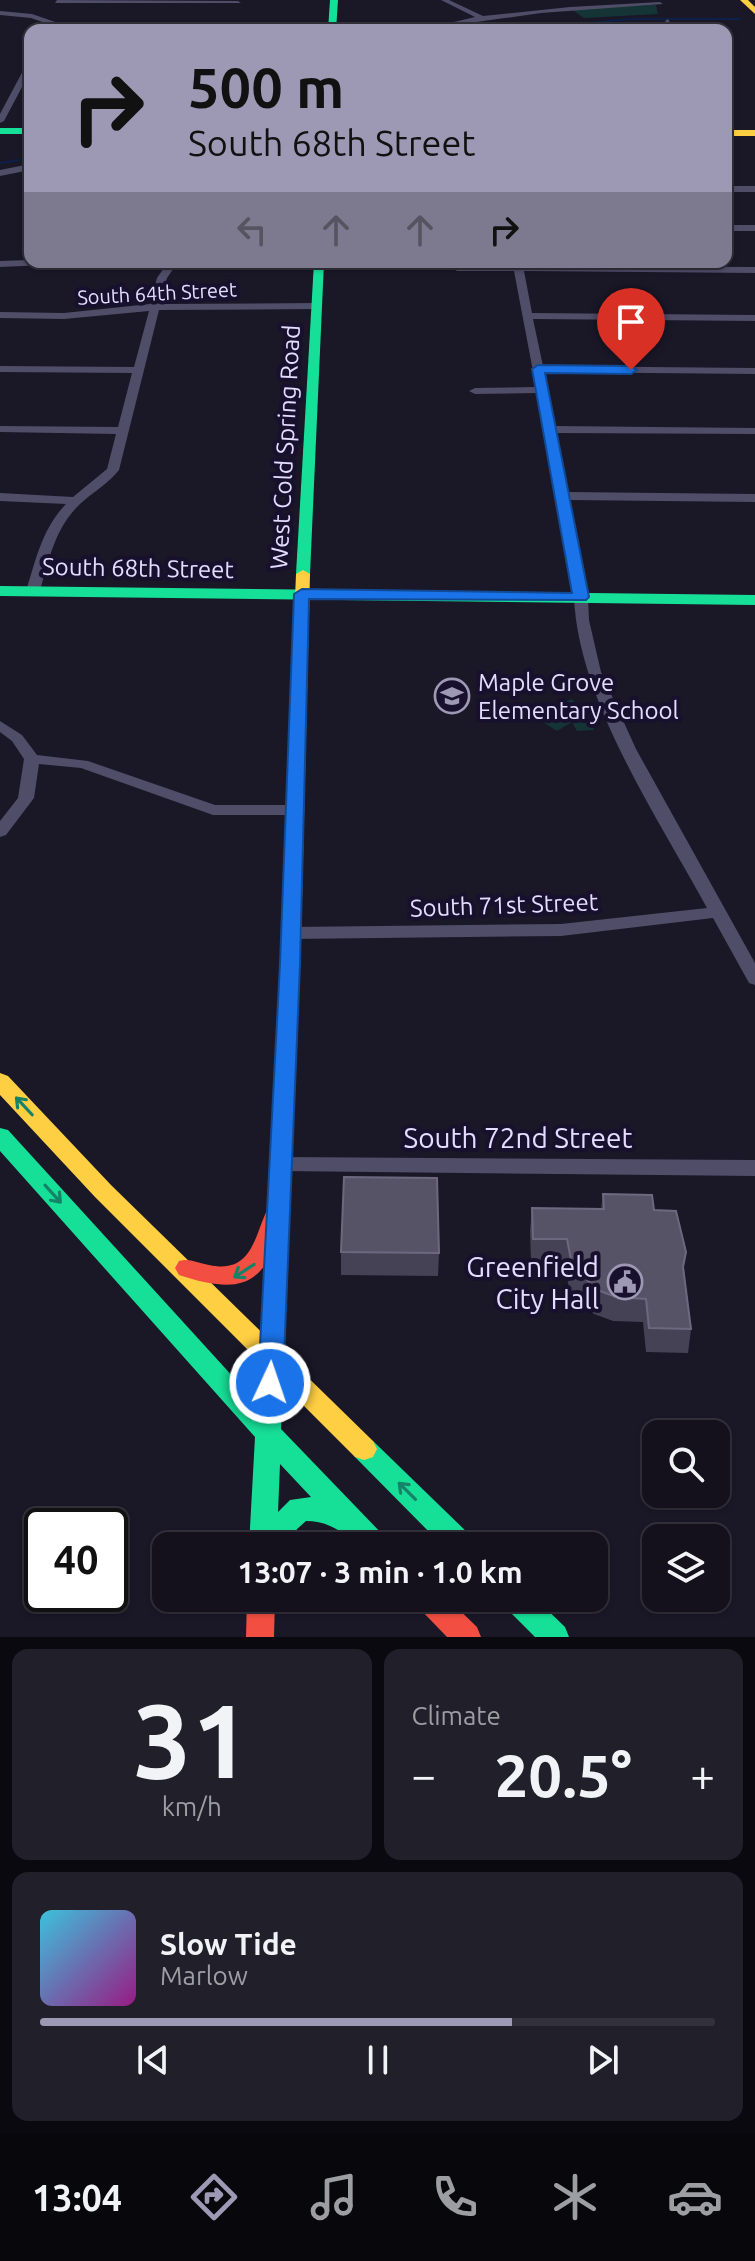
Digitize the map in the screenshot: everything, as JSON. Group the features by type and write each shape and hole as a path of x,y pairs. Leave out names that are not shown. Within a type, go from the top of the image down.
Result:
{"main road":[{"path":"332,24 334,0"},
{"path":"744,0 755,12"},
{"path":"0,126 24,128"},
{"path":"732,135 755,135"},
{"name":"West Cold Spring Road","path":"263,1532 291,933 302,594 319,268"},
{"name":"South 68th Street","path":"0,591 755,600"},
{"path":"0,1081 176,1262 448,1532"},
{"path":"0,1136 361,1532"},
{"path":"176,1262 213,1280 229,1279 247,1272 259,1260 279,1208"},
{"path":"283,1532 290,1515 309,1506 321,1508 353,1524"},
{"path":"260,1637 261,1612"},
{"path":"442,1612 467,1637"},
{"path":"529,1612 555,1637"}],"street":[{"path":"444,0 481,18"},
{"path":"42,6 57,1 238,2 234,24"},
{"path":"540,2 550,9"},
{"path":"452,24 550,9 659,2 669,24"},
{"path":"0,13 31,8"},
{"path":"12,13 53,24"},
{"path":"0,126 24,77"},
{"path":"14,94 24,94"},
{"path":"0,173 24,168"},
{"path":"732,189 754,191"},
{"path":"732,228 755,228"},
{"path":"0,264 24,265"},
{"path":"33,591 51,530 76,501 108,478 162,278 169,268"},
{"path":"518,268 594,672 610,713 755,979"},
{"path":"660,268 755,270"},
{"name":"South 64th Street","path":"0,315 64,316 154,307 317,306"},
{"path":"526,316 755,318"},
{"path":"0,369 137,370"},
{"path":"538,369 755,371"},
{"path":"475,391 542,390"},
{"path":"0,429 123,431"},
{"path":"550,429 755,431"},
{"path":"563,496 755,498"},
{"path":"0,497 76,501"},
{"path":"0,725 17,738 32,759 26,798 0,832"},
{"path":"32,759 83,764 213,810 295,810"},
{"name":"South 71st Street","path":"291,933 561,930 718,912"},
{"name":"South 72nd Street","path":"281,1164 755,1168"}],"green space":[{"path":"656,5 658,14 584,18 571,9"},
{"path":"571,699 584,708 594,730 577,731 572,722 557,731 538,719"}],"building":[{"path":"344,1177 437,1178 439,1253 341,1252"},
{"name":"Greenfield City Hall","path":"603,1194 652,1195 654,1210 676,1211 686,1252 683,1267 691,1329 649,1328 646,1299 616,1297 597,1290 572,1265 567,1239 533,1239 532,1208 604,1209"}],"waterway":[{"path":"581,24 632,19 740,19"},
{"path":"0,163 19,160"}],"traffic: fast":[{"path":"332,24 334,0"},
{"path":"0,131 24,131"},
{"path":"303,574 319,268"},
{"path":"0,591 755,600"},
{"path":"264,1532 291,941"},
{"path":"0,1136 267,1432 362,1532"},
{"path":"364,1449 448,1532"},
{"path":"283,1532 287,1521 300,1509 318,1509 343,1519"},
{"path":"529,1612 555,1637"}],"traffic: slow":[{"path":"744,0 755,12"},
{"path":"732,133 755,133"},
{"path":"291,941 303,574"},
{"path":"0,1081 103,1191 364,1449"}],"traffic: jam":[{"path":"187,1268 226,1277 250,1268 265,1244 279,1208"},
{"path":"260,1637 261,1612"},
{"path":"442,1612 467,1637"}],"place":[{"name":"Maple Grove Elementary School","path":"452,696"},
{"name":"Greenfield City Hall","path":"625,1282"}],"route":[{"path":"270,1383 290,964 302,594 581,597 538,369 631,370"}]}
